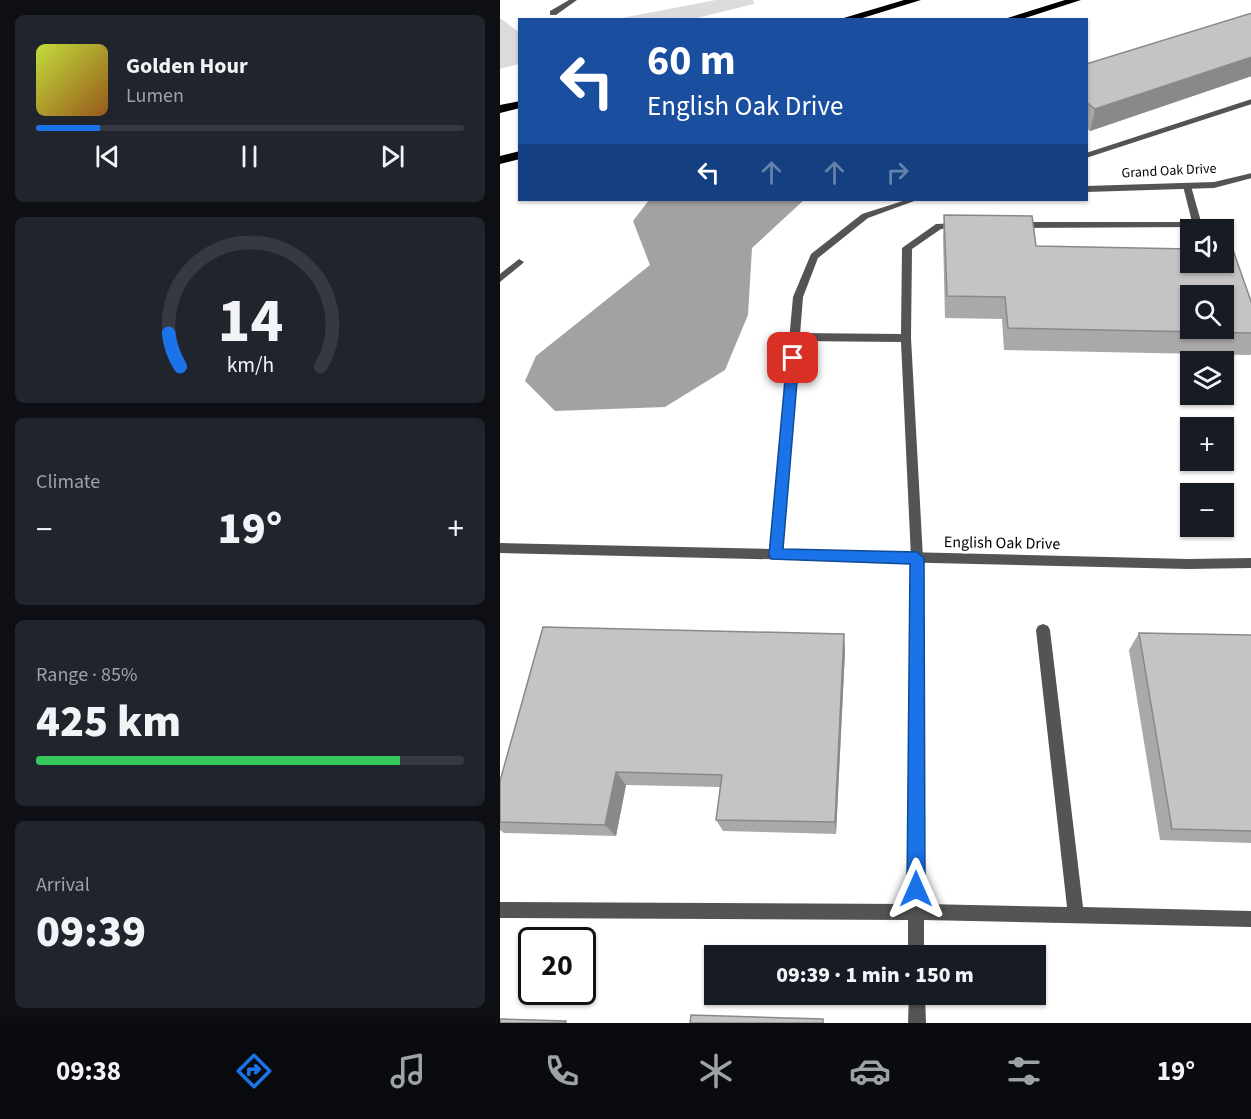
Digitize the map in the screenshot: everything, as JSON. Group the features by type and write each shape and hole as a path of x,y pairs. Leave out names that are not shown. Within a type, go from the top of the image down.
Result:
{"highway":[{"path":"849,18 916,0"},
{"path":"1013,18 1076,0"},
{"path":"500,109 518,104"},
{"path":"500,160 518,156"}],"street":[{"path":"553,14 574,0"},
{"path":"1088,155 1252,101"},
{"name":"Grand Oak Drive","path":"1088,189 1214,185 1252,175"},
{"path":"1010,225 1197,225 1187,186"},
{"path":"776,555 798,297 814,256 865,216 910,201"},
{"path":"916,945 917,558 906,338 907,248 940,226 975,226"},
{"path":"500,279 520,262"},
{"path":"795,336 906,338"},
{"name":"English Oak Drive","path":"500,548 1188,564 1252,563"},
{"path":"1043,630 1076,915"},
{"path":"500,910 916,912 1252,919"},
{"path":"917,1005 917,1023"}],"shaded area":[{"path":"716,0 753,0 754,4 697,18 621,18"},
{"path":"500,18 518,32 518,64 500,69"},
{"path":"648,201 803,201 752,248 748,315 725,370 665,407 555,411 525,381 536,356 650,265 633,221"}],"building":[{"path":"1252,13 1252,57 1095,109 1088,104 1088,63"},
{"path":"944,215 1032,216 1036,246 1180,249 1180,273 1234,273 1234,253 1252,304 1252,333 1234,333 1234,285 1180,285 1180,332 1008,328 1005,297 947,296"},
{"path":"543,627 844,634 835,822 716,820 722,775 616,772 605,825 500,822 500,781"},
{"path":"1139,633 1252,635 1252,831 1172,829"},
{"path":"691,1015 823,1019 823,1023 690,1023"},
{"path":"500,1019 566,1021 566,1023 500,1023"}],"route":[{"path":"793,358 776,555 917,558 916,889"}]}
